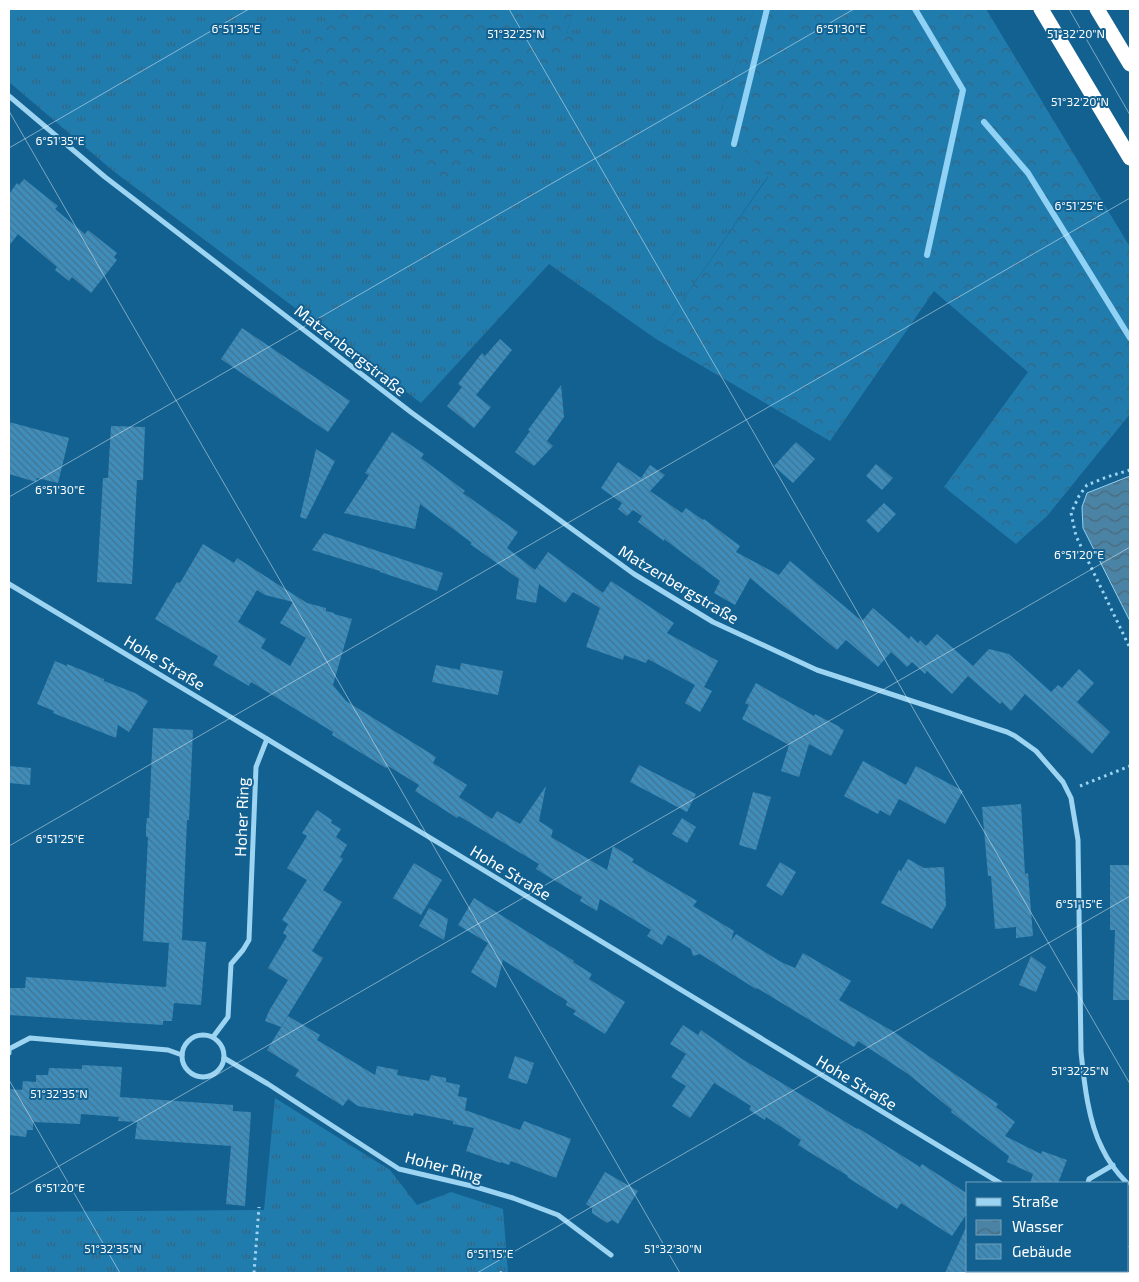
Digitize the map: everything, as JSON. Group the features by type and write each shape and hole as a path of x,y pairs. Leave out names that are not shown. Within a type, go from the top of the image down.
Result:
{"highway":[{"path":"1041,9 1130,158"},
{"path":"1097,9 1130,64"}],"street":[{"name":"Matzenbergstraße","path":"9,96 104,177 412,413 634,574 713,622 817,670 1007,732 1036,751 1058,775 1068,791 1074,808 1078,840 1081,1052 1085,1086 1098,1139 1102,1149 1113,1165"},
{"name":"Hohe Straße","path":"9,584 998,1182"},
{"name":"Hoher Ring","path":"213,1037 228,1017 231,964 249,940 256,767 268,739"},
{"path":"201,1035 213,1037 222,1046 224,1052 223,1064 216,1074 198,1078 184,1067 182,1049 190,1039 201,1035"},
{"path":"9,1053 9,1049 30,1038 168,1050 182,1055"},
{"name":"Hoher Ring","path":"224,1058 268,1084 399,1169 514,1198 558,1215 611,1255"},
{"path":"1088,1182 1113,1165 1126,1182"}],"path":[{"path":"1130,470 1087,485 1071,513 1076,536 1130,648"},
{"path":"1068,791 1130,766"},
{"path":"254,1273 259,1207"}],"green space":[{"path":"9,9 339,9 293,60 580,41 567,32 573,9 754,9 718,119 768,176 656,339 549,264 421,403 112,170 9,82"},
{"path":"339,9 573,9 567,32 580,40 446,186 292,60"},
{"path":"754,9 986,9 1130,247 1130,414 1047,516 1016,544 944,487 1028,372 934,291 830,441 656,339 768,177 718,119"},
{"path":"275,1098 390,1170 417,1205 451,1192 503,1209 508,1273 9,1273 9,1212 264,1210"}],"water":[{"path":"1130,476 1130,621 1083,528 1082,507 1087,493"}],"building":[{"path":"24,179 58,206 55,209 85,234 88,230 117,253 114,257 117,260 91,293 72,277 69,281 55,270 57,267 18,234 9,246 9,194 17,183 19,185"},
{"path":"242,328 350,401 328,432 221,359"},
{"path":"500,339 512,350 476,395 491,407 474,428 447,406 462,387 458,384 482,353 485,356"},
{"path":"561,385 564,417 547,441 553,446 534,466 515,452 530,431 528,430"},
{"path":"9,422 69,438 58,483 37,478 36,482 9,474"},
{"path":"111,426 145,427 143,480 137,480 132,584 97,582 103,478 108,478"},
{"path":"392,432 424,454 421,458 465,491 463,493 518,532 507,548 535,570 548,552 603,593 611,581 674,623 667,633 718,661 704,687 712,691 700,712 685,703 695,685 648,659 646,663 624,655 623,660 586,647 600,608 573,592 565,603 539,584 536,603 516,599 519,579 470,544 472,543 420,504 415,529 344,513 369,475 365,473"},
{"path":"796,442 815,459 793,483 774,466"},
{"path":"316,449 335,461 306,519 300,517"},
{"path":"618,462 641,478 650,465 665,475 650,491 682,513 686,508 704,519 740,546 736,552 779,575 790,561 862,621 873,608 909,639 911,636 918,643 920,640 926,646 937,634 973,666 989,649 1009,654 1051,692 1058,685 1062,688 1079,669 1094,683 1077,702 1110,732 1092,754 1025,694 1011,711 1002,702 1000,704 968,676 952,694 927,671 925,674 912,662 907,667 891,652 878,667 846,640 837,650 750,578 735,605 714,593 720,581 638,522 642,516 633,510 627,516 618,509 622,503 601,488"},
{"path":"876,464 893,478 882,490 866,476"},
{"path":"884,503 896,514 878,533 866,521"},
{"path":"324,533 443,573 437,591 312,550"},
{"path":"203,544 234,563 237,558 307,603 326,608 326,611 352,619 333,685 346,701 436,757 433,763 467,785 459,797 492,819 497,811 520,824 546,786 539,821 553,830 551,837 607,870 613,846 634,859 632,862 697,901 693,906 734,931 731,941 736,934 781,962 795,968 803,953 851,981 839,1000 894,1032 998,1104 996,1107 1015,1122 1005,1136 1041,1154 1042,1151 1067,1160 1058,1182 1030,1182 1033,1174 1007,1162 1009,1156 951,1112 952,1110 908,1074 858,1041 854,1047 700,954 693,956 691,949 668,935 662,945 647,936 651,930 600,899 597,911 580,901 582,897 536,869 539,864 459,816 457,818 415,791 419,785 388,766 386,768 358,751 332,735 333,732 251,682 249,686 213,665 218,656 155,619 177,582 180,583","holes":["257,590 265,595 293,602 280,623 306,638 290,666 261,648 266,639 238,622"]},
{"path":"55,661 104,679 104,681 135,693 148,701 129,732 118,725 116,738 53,713 54,711 37,704"},
{"path":"461,663 503,671 498,695 432,682 436,665 460,670"},
{"path":"756,683 814,716 815,714 844,730 831,756 809,744 799,777 781,771 789,745 742,719 749,705 745,703"},
{"path":"153,728 193,730 182,940 206,942 201,1005 174,1003 172,1021 163,1021 163,1025 9,1015 9,988 25,988 26,977 166,987 169,943 143,941 148,837 146,837 146,827 147,818 149,818"},
{"path":"863,761 906,785 916,766 963,791 945,824 899,799 890,816 880,810 878,814 844,796"},
{"path":"639,765 696,794 687,812 630,782"},
{"path":"9,766 31,768 30,785 9,783"},
{"path":"753,792 771,797 756,850 739,845"},
{"path":"1021,804 1025,874 1028,873 1033,936 1016,938 1016,927 995,929 991,876 988,876 982,807"},
{"path":"317,810 332,820 331,823 341,829 336,837 347,845 340,857 343,859 323,890 342,902 312,951 323,958 281,1027 265,1021 288,980 268,968 287,936 283,933 288,924 282,920 307,880 287,868 307,836 302,833"},
{"path":"682,818 696,827 687,843 672,834"},
{"path":"908,859 924,868 944,867 946,906 932,929 881,903 899,870 901,871"},
{"path":"780,862 796,872 782,896 766,886"},
{"path":"414,863 442,880 421,915 393,898"},
{"path":"1110,865 1130,865 1130,1000 1113,1000 1115,930 1110,930"},
{"path":"474,898 574,961 592,974 589,979 625,1002 605,1034 573,1014 576,1011 566,1005 567,1001 503,960 496,988 471,972 488,943 458,925"},
{"path":"429,908 448,919 444,940 419,926"},
{"path":"1031,956 1046,967 1036,992 1019,985"},
{"path":"288,1016 320,1035 317,1040 375,1075 377,1066 398,1070 397,1075 429,1081 431,1075 446,1078 446,1082 460,1085 458,1096 467,1098 465,1110 520,1130 524,1121 571,1139 556,1178 511,1161 509,1165 466,1151 474,1128 453,1124 453,1121 414,1113 413,1116 358,1106 348,1099 343,1106 295,1076 299,1070 267,1050"},
{"path":"683,1025 698,1035 701,1030 742,1059 920,1167 922,1164 966,1193 966,1215 952,1236 901,1203 897,1209 798,1145 801,1140 766,1117 765,1120 749,1110 751,1106 714,1083 690,1118 672,1106 686,1086 671,1077 686,1054 670,1044"},
{"path":"515,1056 534,1063 527,1084 508,1078"},
{"path":"82,1065 122,1067 120,1097 233,1105 233,1111 251,1112 245,1206 226,1204 231,1146 135,1139 137,1122 118,1121 119,1117 81,1114 80,1124 33,1122 33,1130 27,1130 26,1137 9,1135 10,1089 22,1090 23,1081 36,1082 36,1075 48,1075 49,1068 82,1069"},
{"path":"605,1172 638,1191 618,1224 612,1220 607,1223 592,1213 592,1208 586,1204"},
{"path":"966,1227 966,1272 968,1273 945,1273"}],"waterway":[{"path":"734,144 767,9"},
{"path":"915,9 963,90 927,255"},
{"path":"984,122 1028,173 1130,338"}]}
